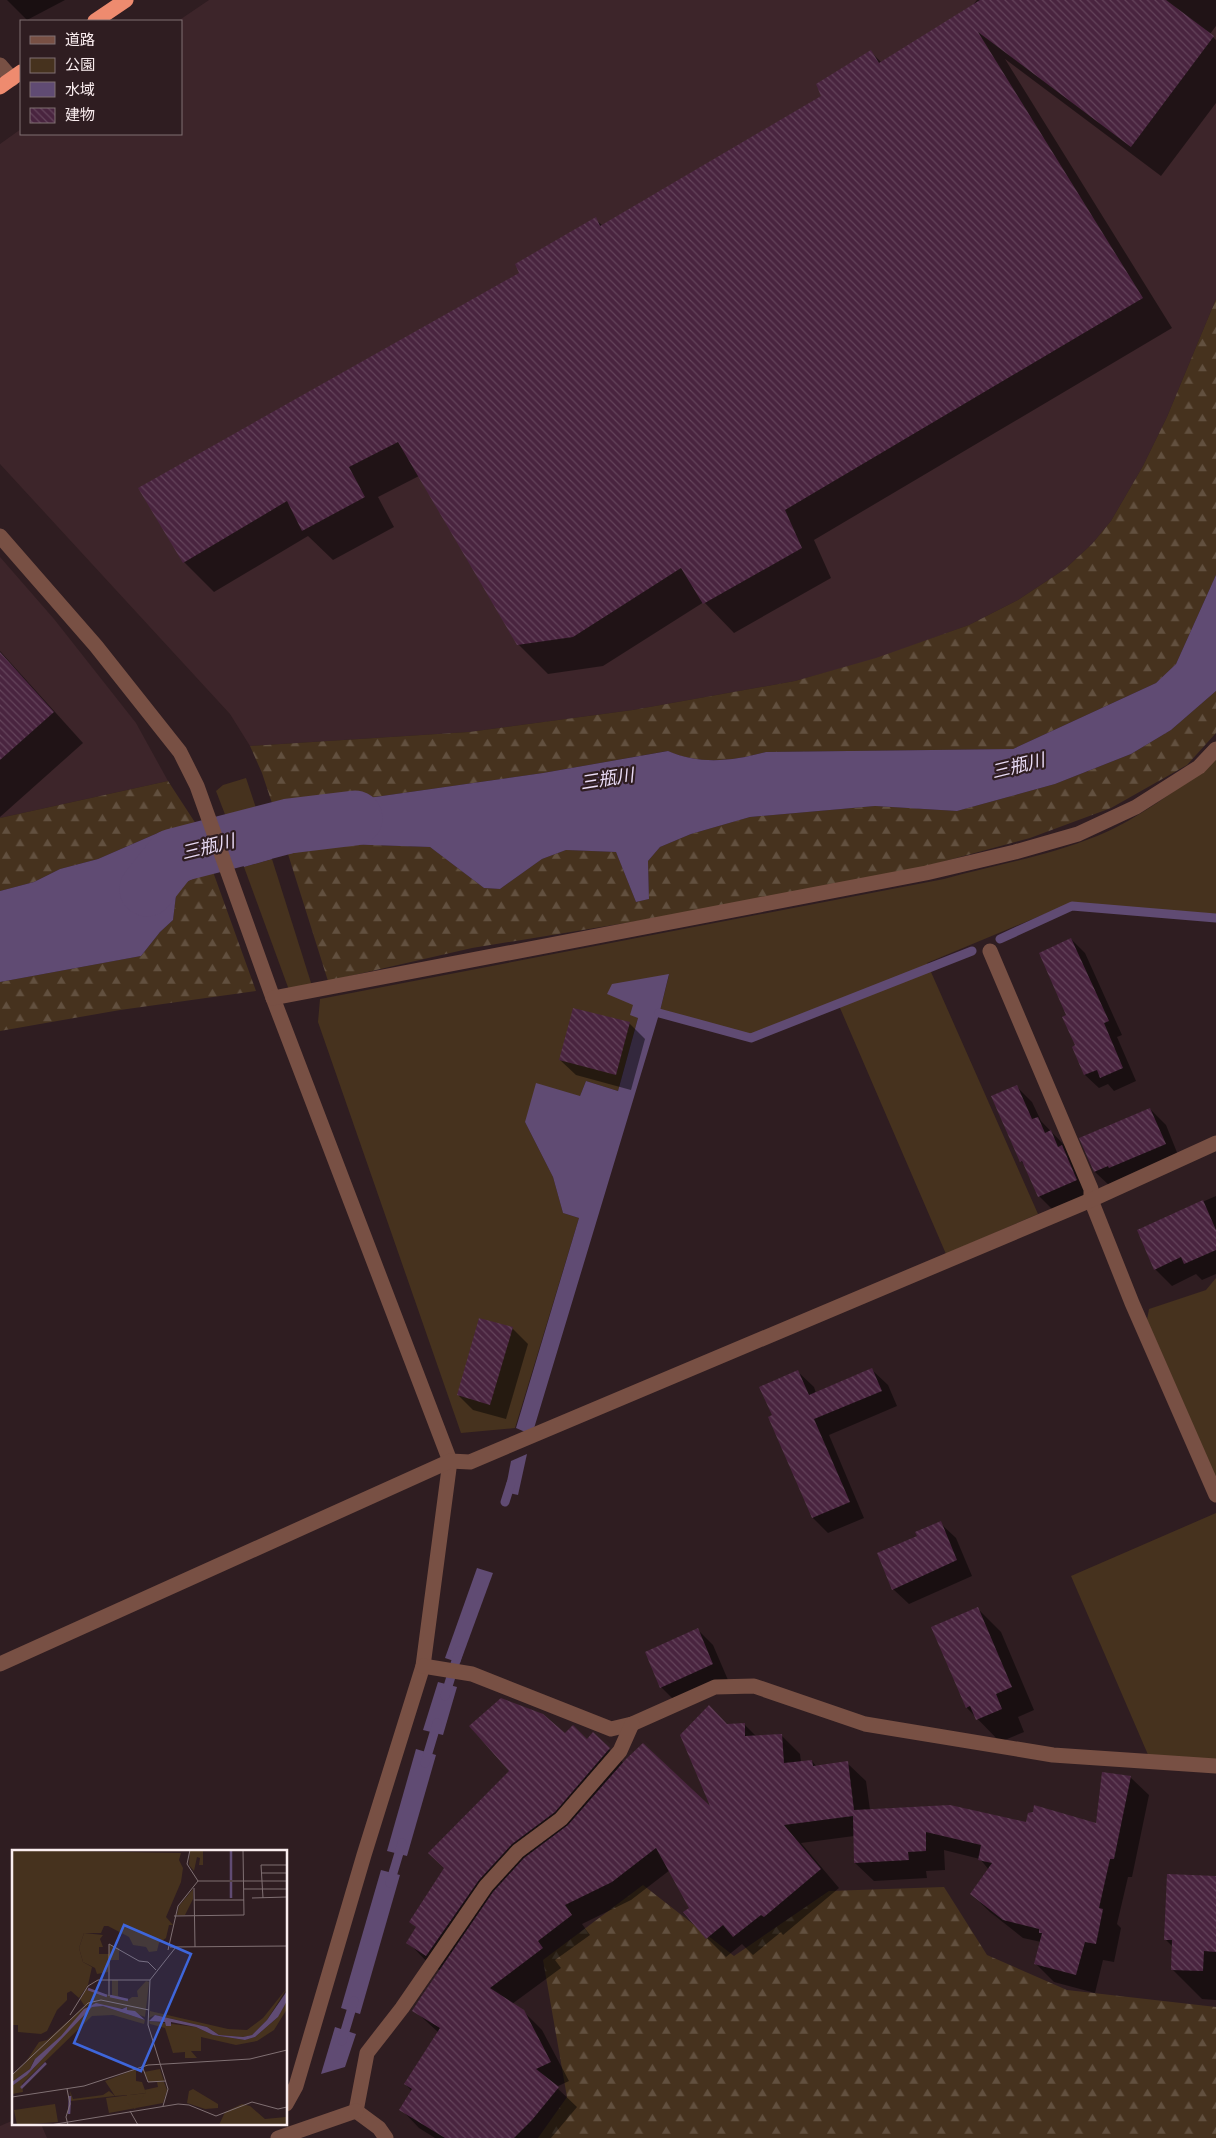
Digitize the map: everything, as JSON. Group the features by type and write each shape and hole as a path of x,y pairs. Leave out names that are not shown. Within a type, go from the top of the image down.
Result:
{"highway":[{"path":"97,20 126,0"}],"street":[{"path":"0,65 11,79"},
{"path":"0,536 96,646 180,752 202,798 273,998 450,1461 430,1667 364,1855 296,2086 288,2100"},
{"path":"273,998 926,873 1015,852 1078,834 1136,807 1199,767 1216,749"},
{"path":"990,951 1091,1189 1091,1200 1132,1302 1216,1495"},
{"path":"0,1664 450,1461 470,1462 1091,1200 1216,1143"},
{"path":"430,1667 467,1673 611,1729 632,1724 715,1688 754,1686 865,1724 1053,1755 1216,1766"},
{"path":"356,2111 368,2053 402,2008 486,1886 518,1851 561,1819 620,1751 632,1724"},
{"path":"278,2138 356,2111"},
{"path":"356,2111 379,2128 386,2138"},
{"path":"269,2138 275,2126"}],"shaded area":[{"path":"209,0 1216,0 1216,299 1167,417 1143,466 1111,521 1092,544 1065,569 1018,600 969,625 876,659 795,681 633,710 469,732 250,746 230,714 0,464 0,144 20,130 20,135 182,135 182,20 179,20"},
{"path":"0,557 54,619 136,723 168,781 0,818"},
{"path":"12,2121 12,2126 42,2126 47,2138 0,2138 0,2126"}],"green space":[{"path":"1216,299 1216,575 1176,664 1156,683 1013,749 766,752 741,758 716,760 692,758 667,751 543,773 375,797 273,806 262,773 250,746 469,732 633,710 795,681 876,658 969,625 1018,600 1065,569 1092,544 1111,521 1143,466 1167,417"},
{"path":"1216,691 1216,733 1187,765 1111,808 1030,838 912,870 662,917 472,948 328,981 288,854 340,844 430,847 484,888 500,889 542,859 566,850 616,852 636,902 649,899 648,861 660,847 691,834 750,817 875,806 957,811 1055,784 1131,754 1171,730"},
{"path":"1216,760 1216,914 1071,903 927,963 1038,1214 946,1254 837,1001 751,1035 660,1011 669,975 633,1005 638,1018 618,1091 586,1081 580,1096 525,1122 553,1177 563,1213 579,1218 515,1428 461,1433 318,1022 320,999 944,879 1041,855 1097,836 1128,821 1159,802"},
{"path":"246,778 257,811 226,817 216,791 223,785"},
{"path":"168,781 196,824 160,832 98,859 60,869 34,882 0,891 0,818"},
{"path":"272,859 312,986 289,990 244,867"},
{"path":"212,869 256,991 120,1010 0,1031 0,982 141,956 160,932 173,920 177,887"},
{"path":"1216,1278 1216,1478 1147,1320 1149,1309 1206,1290"},
{"path":"1216,1513 1216,1761 1149,1757 1071,1576"},
{"path":"643,1885 734,1956 829,1891 944,1887 987,1955 1067,1990 1216,2007 1216,2138 538,2138 567,2097 543,1960"}],"water":[{"path":"1216,575 1216,691 1171,730 1131,754 1055,784 957,811 875,806 750,817 691,834 660,847 648,861 649,899 636,902 616,852 566,850 542,859 500,889 484,888 430,847 340,844 288,854 273,806 375,797 543,773 668,751 692,758 717,760 741,758 766,752 1013,749 1156,683 1176,664"},
{"path":"257,811 272,859 244,867 226,817"},
{"path":"196,824 212,869 177,887 173,920 160,932 141,956 0,982 0,891 34,882 60,869 98,859 160,832"},
{"path":"669,974 660,1011 532,1435 516,1428 579,1218 563,1213 553,1177 525,1122 536,1083 580,1096 586,1081 618,1091 638,1018 630,1015 633,1005 607,994 612,984"},
{"path":"527,1454 518,1495 505,1492 511,1461"},
{"path":"477,1568 493,1573 460,1663 445,1658"},
{"path":"438,1682 457,1687 443,1735 423,1730"},
{"path":"416,1749 436,1755 407,1856 387,1851"},
{"path":"381,1870 400,1875 360,2014 341,2008"},
{"path":"335,2027 356,2034 345,2067 321,2074"}],"building":[{"path":"980,0 1166,0 1214,36 1131,147 978,32 1143,298 785,510 802,548 703,604 681,568 573,637 517,645 398,442 349,467 365,497 302,531 287,501 183,563 138,488 519,273 515,264 596,217 600,226 821,96 816,84 871,50 879,63"},
{"path":"0,652 54,712 0,760"},
{"path":"1071,938 1109,1021 1104,1023 1123,1068 1100,1078 1097,1070 1084,1075 1072,1047 1075,1045 1062,1017 1066,1015 1039,953"},
{"path":"573,1008 630,1022 616,1075 559,1060"},
{"path":"1017,1085 1032,1119 1038,1117 1045,1133 1051,1130 1058,1147 1062,1145 1077,1180 1038,1197 1022,1161 1020,1162 991,1096"},
{"path":"1150,1108 1166,1144 1109,1168 1108,1166 1094,1172 1079,1138"},
{"path":"1203,1200 1216,1230 1216,1250 1184,1264 1181,1257 1154,1270 1137,1230"},
{"path":"479,1318 513,1327 490,1405 457,1395"},
{"path":"872,1368 882,1391 814,1419 850,1502 812,1518 768,1417 772,1415 759,1387 798,1370 809,1395"},
{"path":"941,1521 957,1560 892,1590 877,1553 917,1536 915,1532"},
{"path":"978,1607 1012,1687 996,1694 1002,1709 976,1720 970,1706 966,1708 931,1627"},
{"path":"698,1628 713,1664 660,1688 645,1652"},
{"path":"501,1698 543,1714 565,1733 573,1725 587,1739 593,1732 610,1748 555,1812 512,1844 479,1880 426,1956 406,1943 416,1927 409,1922 444,1868 428,1853 509,1771 469,1726"},
{"path":"709,1705 727,1724 745,1723 745,1736 782,1734 784,1763 812,1760 813,1766 848,1761 854,1810 950,1805 1026,1822 1028,1813 1033,1812 1034,1805 1096,1823 1102,1772 1131,1776 1114,1859 1110,1859 1099,1908 1103,1909 1096,1944 1085,1942 1076,1975 1034,1964 1042,1933 1039,1933 1039,1929 1003,1920 970,1894 992,1863 978,1860 981,1845 926,1832 926,1851 908,1852 909,1860 854,1863 853,1816 784,1825 821,1869 764,1917 761,1915 733,1937 723,1925 706,1939 683,1912 689,1908 656,1848 612,1882 565,1905 572,1915 538,1941 543,1948 490,1988 524,2010 551,2062 536,2069 559,2087 532,2120 514,2138 445,2138 399,2110 412,2089 404,2084 440,2028 412,2011 493,1892 524,1858 568,1825 626,1759 643,1743 710,1806 680,1735"},
{"path":"1167,1874 1216,1876 1216,1952 1204,1951 1203,1971 1171,1970 1172,1940 1164,1940"}],"waterway":[{"name":"三瓶川","path":"147,889 173,856 289,826 355,818"},
{"path":"1000,939 1072,906 1216,918"},
{"path":"659,1013 751,1038 972,951"},
{"path":"505,1502 511,1483"},
{"path":"445,1696 459,1651"},
{"path":"425,1763 437,1723"},
{"path":"390,1883 402,1843"},
{"path":"342,2041 354,2001"}]}
